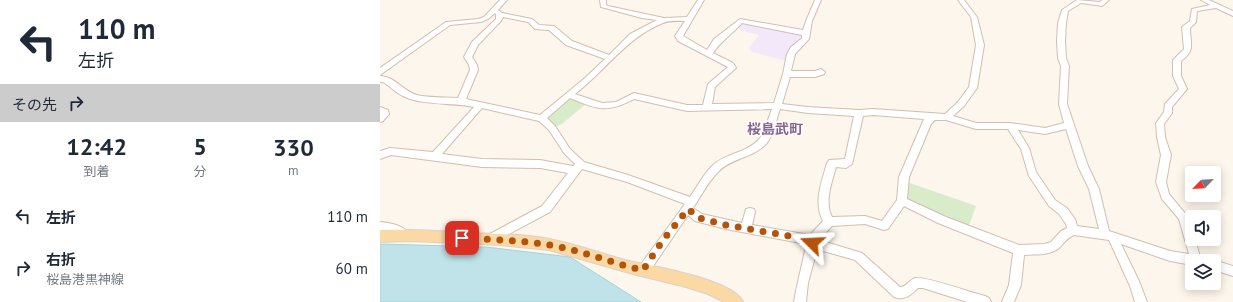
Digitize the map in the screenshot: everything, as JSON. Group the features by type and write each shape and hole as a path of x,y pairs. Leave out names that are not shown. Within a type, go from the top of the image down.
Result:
{"main road":[{"path":"380,236 514,240 562,247 702,285 718,291 736,302"}],"street":[{"path":"497,13 504,0"},
{"path":"603,0 603,6 642,16 663,20 688,19"},
{"path":"701,0 679,36 708,54 730,65 732,68 711,86 707,107"},
{"path":"643,270 663,240 715,170 733,157 751,150 763,142 769,130 787,74 791,54 794,49 805,39 818,0"},
{"path":"947,117 961,104 973,88 980,45 974,17 961,0"},
{"path":"1106,0 1102,4 1080,1 1076,2 1063,13 1061,42 1062,58 1065,66 1064,104 1069,125 1083,166 1094,189 1109,235 1139,291 1142,302"},
{"path":"1204,0 1233,14"},
{"path":"1196,254 1183,217 1165,196 1162,187 1161,182 1166,155 1161,137 1160,123 1168,113 1168,106 1183,89 1177,76 1177,60 1188,51 1189,45 1186,27 1193,22 1194,10 1217,6"},
{"path":"461,101 474,70 468,57 475,44 500,20 497,13"},
{"path":"380,72 448,23 479,21 497,13 530,20 536,27 551,28 570,43 610,58"},
{"path":"542,118 569,94 588,80 633,36 663,20"},
{"path":"708,54 717,41 733,29 740,21 806,34"},
{"path":"787,74 815,74 821,72"},
{"path":"382,80 406,94 417,98 480,104 542,118 552,128 578,167"},
{"path":"569,94 592,104 608,107 616,105 627,98 634,96 687,108 776,106 808,110 858,113 873,112 947,117 976,126 1010,126 1045,131 1069,125"},
{"path":"435,156 480,104"},
{"path":"380,110 385,112 385,114 380,119"},
{"path":"829,222 823,201 832,163 846,164 849,161 858,123 858,113"},
{"path":"800,302 802,283 810,261 812,242 829,222 865,220 884,226 902,201 904,177 927,122 932,117"},
{"path":"1010,126 1025,148 1032,173 1052,203 1063,211 1071,222 1073,230"},
{"path":"381,154 390,152 435,156 482,163 540,164 578,167 623,177 690,205 699,218 812,242 858,256 898,293 906,292 916,284 923,284 985,302"},
{"path":"490,239 546,209 558,196 578,167"},
{"path":"902,201 942,220 1019,250 1032,251 1054,246 1065,234 1073,230 1109,235 1170,256 1185,259"},
{"path":"746,228 750,212"},
{"path":"380,226 392,228 405,236"},
{"path":"1008,302 1015,285 1019,250"},
{"path":"1221,267 1233,271"}],"shaded area":[{"path":"742,23 804,35 787,61 752,52 749,48 759,35 737,28"}],"green space":[{"path":"573,98 587,103 562,124 555,127 546,118 565,99"},
{"path":"907,182 976,206 968,228 904,201"}],"water":[{"path":"380,244 486,247 570,257 641,302 380,302"}],"district":[{"name":"桜島武町","path":"775,129"}],"route":[{"path":"462,238 514,240 540,243 562,247 623,266 643,270 663,240 688,209 699,218 726,225 812,240 812,243"}]}
